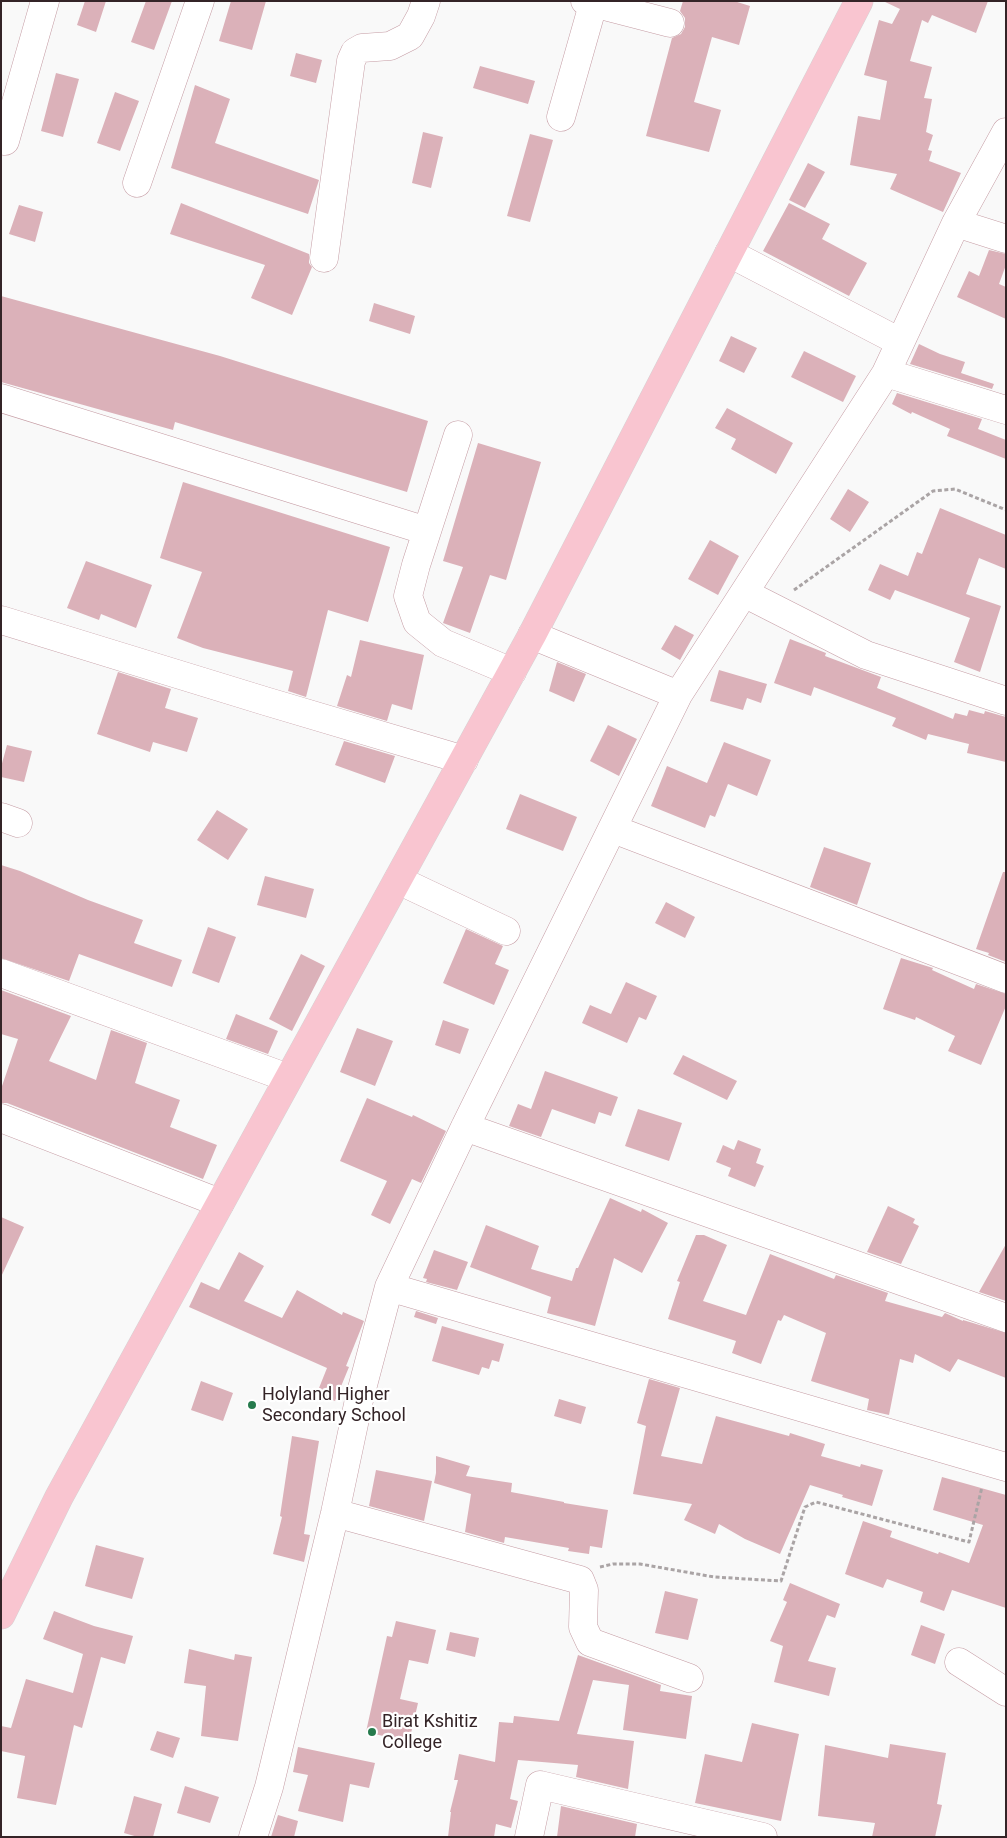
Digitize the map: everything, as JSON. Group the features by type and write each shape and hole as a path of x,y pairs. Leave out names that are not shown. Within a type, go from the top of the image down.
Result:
{"main road":[{"path":"1,1615 64,1488 532,635 859,1"}],"street":[{"path":"5,141 45,1"},
{"path":"137,183 200,1"},
{"path":"324,258 351,61 355,52 362,48 390,46 410,36 421,16 426,1"},
{"path":"561,116 591,2 670,23"},
{"path":"253,1837 269,1787 335,1513 359,1400 389,1287 465,1127 678,695 886,373 956,223 1006,132"},
{"path":"956,223 1006,239"},
{"path":"729,253 900,342"},
{"path":"886,373 1006,410"},
{"path":"1,398 427,531"},
{"path":"458,435 408,596 417,622 443,642 512,672"},
{"path":"744,593 866,655 1006,701"},
{"path":"1,620 464,760"},
{"path":"532,635 678,695"},
{"path":"613,829 1006,979"},
{"path":"398,880 506,931"},
{"path":"1,973 288,1078"},
{"path":"1,1118 220,1203"},
{"path":"465,1127 1006,1318"},
{"path":"389,1287 997,1464"},
{"path":"335,1513 580,1580 584,1590 583,1628 590,1642 689,1678"},
{"path":"959,1662 1006,1692"},
{"path":"529,1837 540,1785 763,1837"}],"path":[{"path":"791,592 933,491 955,489 1006,510"},
{"path":"580,1580 589,1577 595,1567 613,1564 640,1564 714,1577 781,1581 805,1507 816,1502 969,1542 997,1464"}],"building":[{"path":"85,1 106,1 96,32 77,25"},
{"path":"146,1 172,1 154,50 131,42"},
{"path":"231,1 266,1 252,50 219,41"},
{"path":"683,1 734,1 750,6 739,45 712,37 694,102 721,110 709,152 646,136 672,38 681,34 685,27 685,18 680,11"},
{"path":"883,1 988,1 976,33 932,15 928,23 922,20 910,61 932,67 924,98 932,99 926,132 933,135 928,150 932,151 929,161 961,173 943,212 890,189 897,174 850,165 858,116 880,120 887,81 864,75 879,20 892,24 900,9"},
{"path":"296,53 322,60 316,83 290,76"},
{"path":"480,66 535,81 528,104 473,88"},
{"path":"56,73 79,79 63,137 41,131"},
{"path":"195,85 230,99 215,143 319,180 308,214 171,168"},
{"path":"115,92 139,101 120,151 97,143"},
{"path":"423,132 443,137 431,188 412,183"},
{"path":"530,134 553,140 530,222 507,216"},
{"path":"808,163 825,172 805,208 789,200"},
{"path":"181,203 309,254 309,263 312,267 292,315 251,298 265,265 170,234"},
{"path":"789,203 830,224 822,239 867,263 849,296 763,251"},
{"path":"19,205 43,212 35,242 9,234"},
{"path":"989,250 1006,254 1006,265 999,284 1006,287 1006,319 957,297 969,271 979,276"},
{"path":"1,296 220,356 428,421 407,492 175,422 173,430 1,382"},
{"path":"374,303 415,316 410,334 369,321"},
{"path":"731,336 757,348 744,373 719,361"},
{"path":"919,344 940,354 965,362 961,373 994,384 992,389 910,364"},
{"path":"804,351 856,376 843,402 791,377"},
{"path":"897,393 982,419 978,429 1006,440 1006,459 947,436 950,429 912,412 911,414 892,404"},
{"path":"727,408 793,443 776,474 731,449 736,439 715,428"},
{"path":"478,443 541,462 506,580 490,575 470,633 443,623 463,567 443,561"},
{"path":"183,482 390,547 368,622 328,610 306,697 288,691 293,671 203,648 177,638 202,572 160,558"},
{"path":"848,489 869,502 850,532 830,519"},
{"path":"940,508 1006,535 1006,569 979,558 966,594 1001,606 980,672 954,662 970,618 895,590 890,600 868,590 880,564 908,576 917,552 922,554"},
{"path":"710,540 739,556 718,595 688,579"},
{"path":"86,561 152,585 136,628 101,614 99,620 67,608"},
{"path":"675,625 694,635 680,660 661,649"},
{"path":"790,639 826,653 825,656 881,677 877,688 953,719 955,713 967,716 969,710 984,714 985,711 1006,717 1006,762 967,753 969,744 928,734 926,740 892,726 896,718 814,687 811,696 774,683"},
{"path":"360,640 424,655 412,710 392,704 387,721 337,706 347,675 351,677"},
{"path":"557,662 586,674 574,702 549,691"},
{"path":"719,670 767,684 761,703 747,698 743,710 710,701"},
{"path":"118,672 171,689 165,708 198,718 187,752 153,742 150,752 97,734"},
{"path":"608,725 637,739 619,776 590,761"},
{"path":"344,741 395,756 385,783 335,765"},
{"path":"724,742 771,760 757,796 728,784 715,817 710,815 705,828 651,806 667,766 707,783"},
{"path":"7,745 32,751 24,782 1,777 1,767"},
{"path":"520,794 577,817 563,851 506,829"},
{"path":"217,810 248,829 228,860 197,840"},
{"path":"824,847 871,863 857,905 810,887"},
{"path":"1,865 143,920 134,943 182,960 172,987 79,954 69,981 1,958"},
{"path":"1003,872 1006,872 1006,962 976,949"},
{"path":"265,876 314,889 306,918 257,905"},
{"path":"666,902 695,917 685,938 655,923"},
{"path":"208,927 236,937 219,983 192,973"},
{"path":"466,929 503,946 495,964 509,970 494,1005 443,983"},
{"path":"301,954 325,966 292,1031 269,1019"},
{"path":"901,958 933,968 932,970 974,989 976,984 1006,994 1006,1006 981,1065 948,1051 955,1036 916,1017 915,1020 883,1009"},
{"path":"626,982 657,996 646,1020 639,1017 627,1043 582,1023 590,1005 611,1014"},
{"path":"1,990 71,1016 49,1061 96,1080 111,1030 147,1043 135,1083 180,1100 170,1127 217,1145 203,1179 7,1103 1,1103 1,1089 18,1039 1,1034"},
{"path":"236,1014 278,1031 268,1054 226,1039"},
{"path":"443,1020 469,1029 460,1054 435,1045"},
{"path":"357,1028 393,1041 375,1086 340,1072"},
{"path":"683,1055 737,1081 727,1100 673,1074"},
{"path":"545,1071 618,1097 611,1116 599,1112 595,1124 552,1109 541,1137 509,1126 518,1104 531,1109"},
{"path":"367,1098 412,1117 413,1115 446,1131 421,1183 412,1179 390,1224 371,1215 387,1181 340,1161"},
{"path":"638,1109 682,1123 669,1161 625,1146"},
{"path":"738,1140 761,1149 756,1163 764,1166 755,1187 728,1176 731,1168 716,1162 723,1145 734,1150"},
{"path":"610,1198 641,1212 642,1209 668,1223 642,1273 614,1258 595,1326 547,1313 551,1297 470,1267 486,1225 539,1246 531,1269 572,1281 576,1268 578,1268"},
{"path":"888,1206 915,1219 913,1223 919,1226 901,1264 867,1252"},
{"path":"1,1217 24,1227 1,1277"},
{"path":"696,1235 704,1235 727,1245 703,1301 746,1315 770,1254 834,1279 836,1275 888,1293 885,1301 942,1317 945,1313 963,1321 1006,1333 1006,1378 958,1359 950,1372 915,1354 913,1363 900,1359 889,1415 867,1410 869,1399 811,1381 826,1333 784,1315 781,1321 778,1320 761,1364 732,1353 736,1341 668,1319 680,1282 677,1281"},
{"path":"1006,1244 1006,1301 979,1292"},
{"path":"434,1250 468,1262 457,1290 426,1282 427,1279 423,1278"},
{"path":"239,1252 264,1266 244,1301 282,1318 297,1290 342,1315 343,1312 364,1321 346,1366 349,1367 335,1401 317,1393 327,1368 189,1307 201,1282 219,1290"},
{"path":"416,1311 438,1318 436,1324 414,1317"},
{"path":"442,1326 504,1344 499,1362 492,1360 489,1369 482,1367 479,1375 432,1361"},
{"path":"649,1379 680,1388 661,1456 702,1464 716,1416 789,1436 790,1433 825,1444 821,1456 860,1467 861,1464 883,1470 872,1506 810,1485 780,1554 745,1539 719,1524 715,1534 684,1520 692,1504 633,1494 646,1426 637,1423"},
{"path":"201,1381 233,1393 223,1421 191,1410"},
{"path":"559,1399 586,1407 581,1424 554,1416"},
{"path":"292,1436 319,1441 304,1534 310,1535 304,1562 273,1554 282,1517 280,1516"},
{"path":"436,1456 470,1466 466,1476 512,1483 511,1492 608,1510 602,1548 590,1546 589,1554 568,1551 569,1548 505,1537 504,1543 465,1532 471,1494 434,1483"},
{"path":"376,1470 432,1481 424,1521 369,1506"},
{"path":"942,1477 1006,1495 1006,1608 952,1590 944,1611 920,1602 923,1592 887,1579 883,1588 845,1574 863,1521 892,1531 890,1537 969,1563 983,1525 933,1510"},
{"path":"96,1545 144,1558 132,1599 85,1586"},
{"path":"790,1583 840,1604 835,1618 827,1615 808,1661 836,1668 829,1696 774,1682 783,1646 770,1641 787,1602 783,1600"},
{"path":"665,1591 698,1599 688,1640 655,1633"},
{"path":"54,1611 94,1626 133,1636 125,1664 101,1657 82,1728 74,1725 56,1805 17,1798 25,1756 1,1751 1,1726 11,1728 26,1679 73,1693 83,1654 43,1639"},
{"path":"396,1621 436,1630 428,1664 409,1660 400,1699 418,1703 409,1742 366,1732 387,1636 392,1637"},
{"path":"921,1625 945,1634 935,1664 911,1655"},
{"path":"450,1632 479,1638 475,1657 446,1650"},
{"path":"189,1649 234,1660 235,1654 252,1657 238,1741 201,1736 206,1686 184,1683"},
{"path":"578,1655 661,1685 660,1691 692,1696 686,1739 623,1730 629,1685 593,1680 577,1734 634,1741 628,1789 576,1777 578,1765 518,1760 510,1799 518,1801 511,1828 496,1824 494,1837 448,1837 450,1812 458,1780 454,1780 459,1754 495,1762 499,1722 513,1723 514,1716 559,1721"},
{"path":"752,1723 799,1734 781,1821 695,1803 705,1754 742,1762"},
{"path":"157,1731 180,1738 173,1758 150,1750"},
{"path":"890,1744 946,1753 937,1804 942,1805 935,1837 872,1837 875,1823 818,1816 825,1745 888,1758"},
{"path":"298,1747 375,1763 369,1788 350,1784 343,1822 298,1811 308,1775 293,1772"},
{"path":"185,1786 219,1797 210,1823 177,1813"},
{"path":"134,1796 162,1804 153,1837 138,1837 124,1833"},
{"path":"561,1806 637,1824 635,1837 557,1837"},
{"path":"278,1815 298,1821 294,1837 271,1837"}],"place":[{"name":"Holyland Higher Secondary School","path":"252,1405"},
{"name":"Birat Kshitiz College","path":"372,1732"}]}
